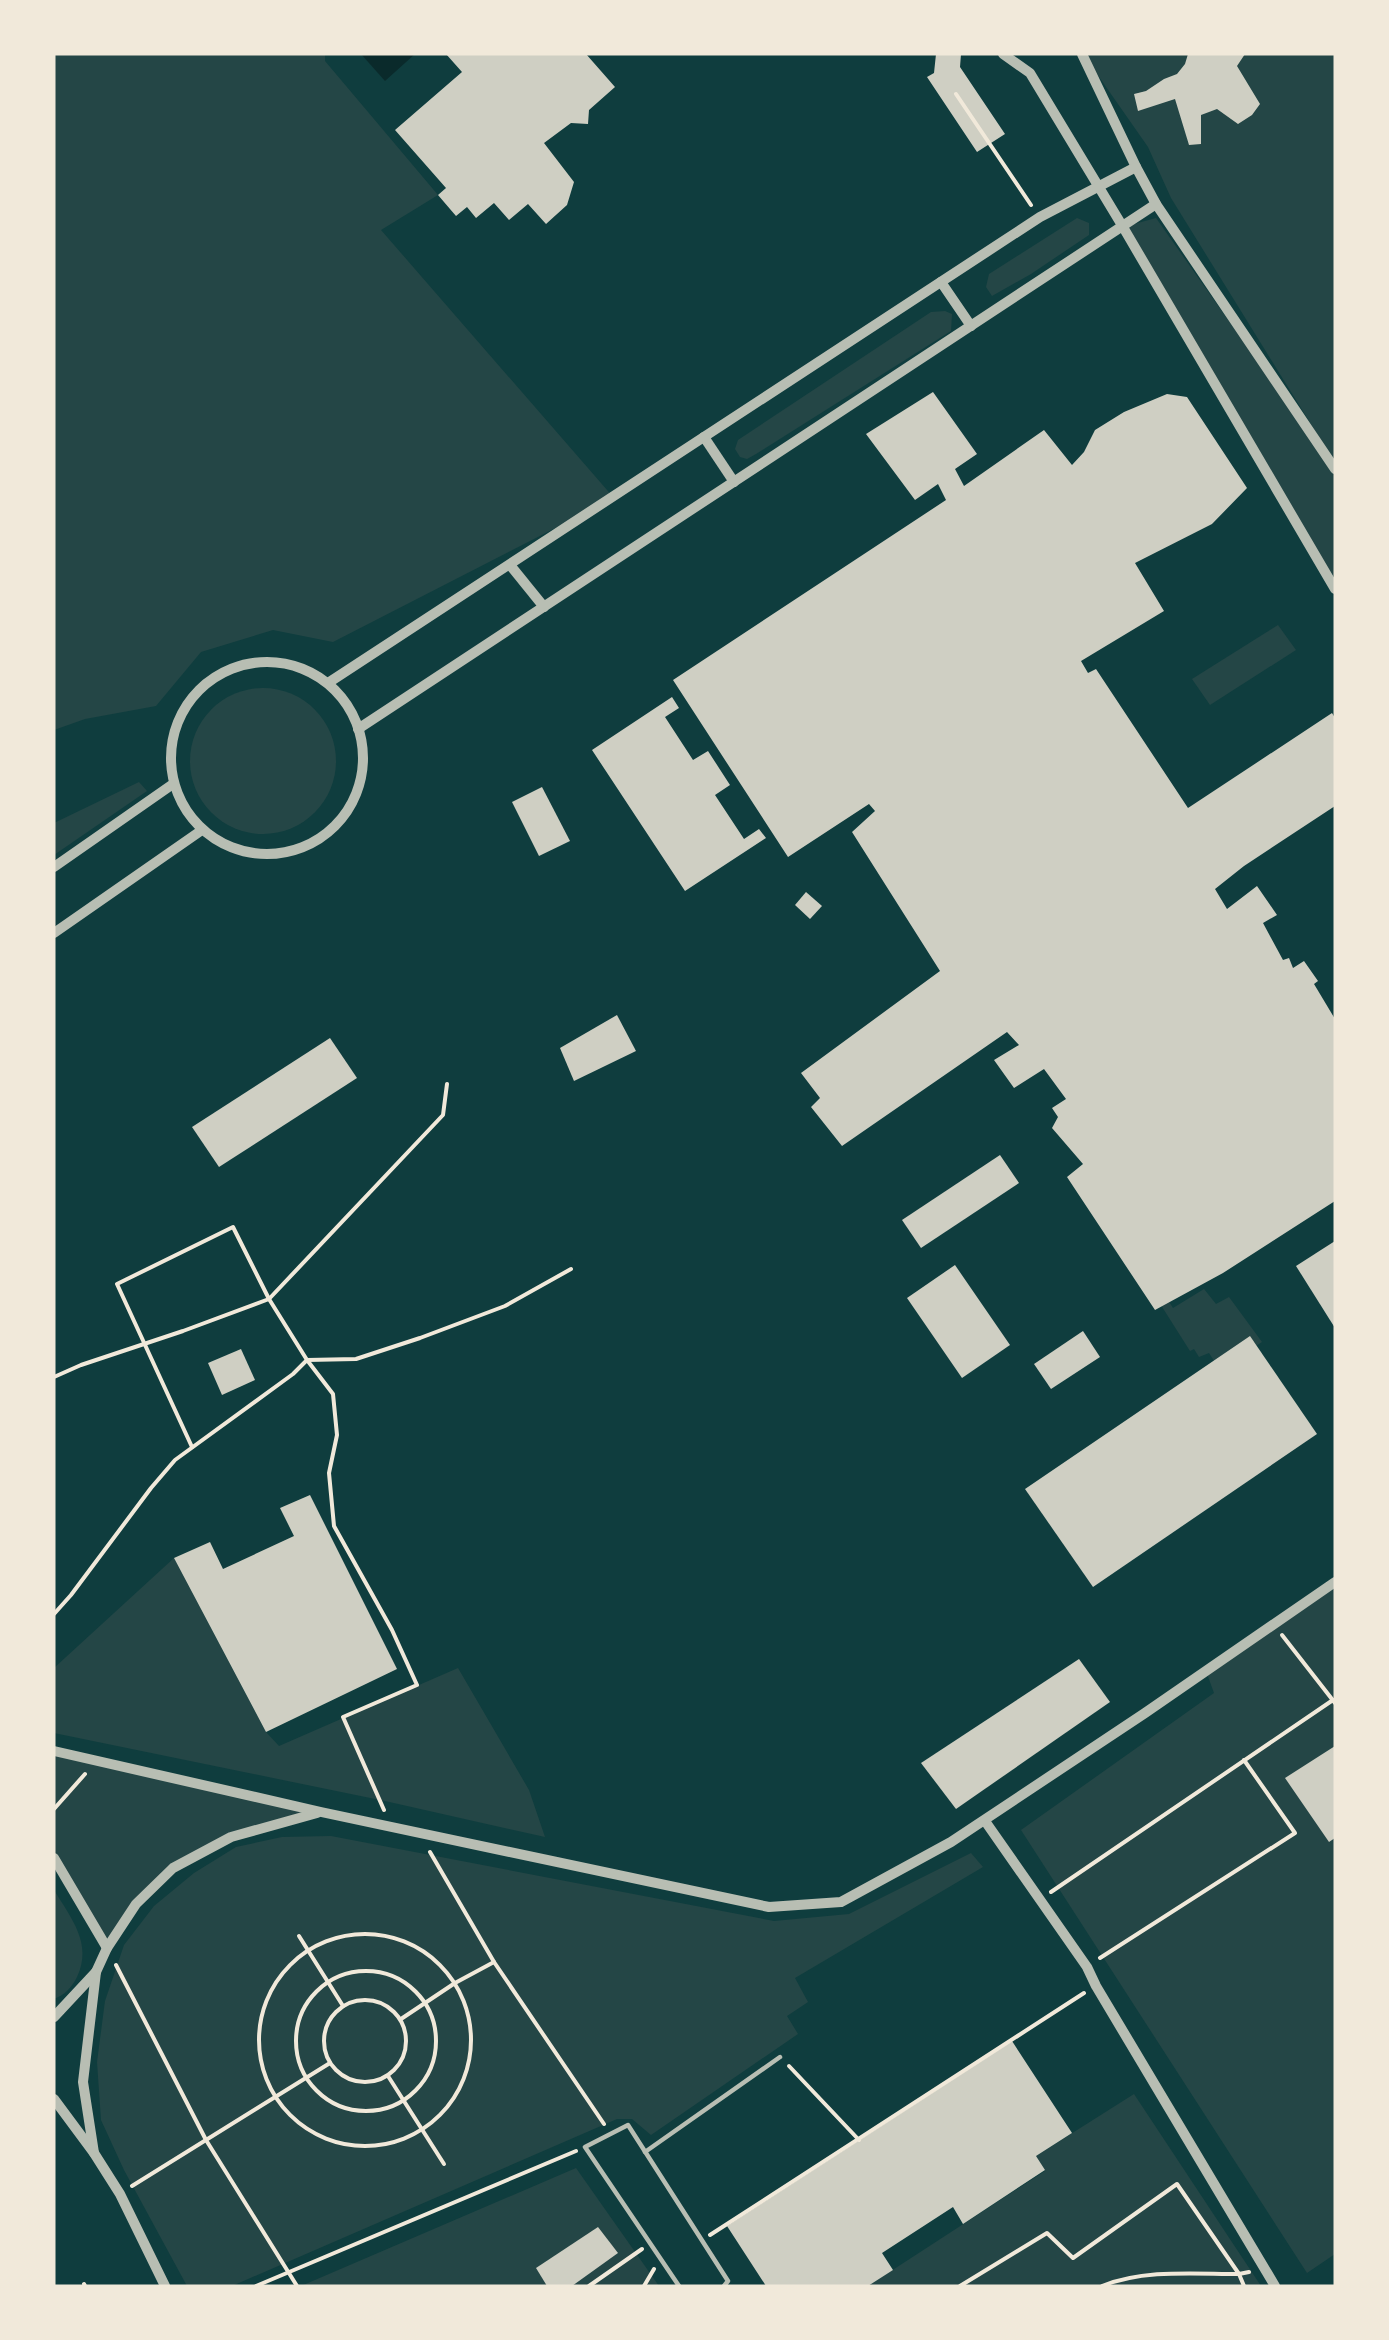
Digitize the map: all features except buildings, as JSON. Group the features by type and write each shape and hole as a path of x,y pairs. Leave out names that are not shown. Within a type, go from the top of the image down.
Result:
{"street":[{"path":"1003,54 1030,73 1100,187 1335,589"},
{"path":"1082,54 1156,204 1335,469"},
{"path":"328,683 1040,217 1136,167"},
{"path":"358,729 1156,204"},
{"path":"941,282 971,327"},
{"path":"704,438 734,482"},
{"path":"510,566 544,607"},
{"path":"271,661 301,667 328,683 347,703 358,729 364,756 360,782 353,799 344,818 307,850 250,854 225,844 202,830 184,809 173,784 171,753 176,724 192,698 213,676 242,665 271,661"},
{"path":"54,867 173,784"},
{"path":"54,933 202,830"},
{"path":"54,1751 321,1812 769,1907 841,1902 985,1821 1335,1582"},
{"path":"94,2153 82,2082 96,1972 107,1948 136,1904 173,1868 231,1837 321,1812"},
{"path":"985,1821 1087,1967 1096,1986 1275,2286"},
{"path":"54,1858 107,1948"},
{"path":"54,2017 96,1972"},
{"path":"54,2099 94,2153 120,2194 165,2286"}],"lane":[{"path":"645,2152 780,2057"},
{"path":"679,2286 585,2147 628,2125 728,2281 724,2286"}],"path":[{"path":"956,94 1040,217"},
{"path":"54,1377 81,1365 269,1299 443,1114 447,1084"},
{"path":"192,1447 117,1284 233,1227 269,1299 307,1360 333,1394 337,1435 329,1473 334,1526 392,1630 417,1685 343,1717 392,1827"},
{"path":"54,1614 175,1460 293,1374 307,1360 356,1359 420,1338 504,1306 571,1269"},
{"path":"1040,1900 1244,1760 1334,1702 1274,1624"},
{"path":"54,1809 96,1760"},
{"path":"1087,1967 1295,1833 1244,1760"},
{"path":"420,1833 494,1962 611,2134"},
{"path":"346,1935 388,1936 426,1953 455,1983 471,2022 470,2063 453,2102 423,2130 384,2146 342,2145 303,2128 274,2098 259,2059 260,2017 277,1979 307,1950 346,1935"},
{"path":"299,1936 343,2006"},
{"path":"107,1948 206,2140 297,2286"},
{"path":"400,2019 455,1983 494,1962"},
{"path":"354,1971 382,1971 407,1982 426,2003 437,2028 436,2056 425,2082 405,2101 378,2111 351,2110 325,2099 306,2079 296,2053 297,2025 308,2000 328,1981 354,1971"},
{"path":"702,2240 1096,1986"},
{"path":"358,2000 375,2001 389,2007 400,2019 406,2034 406,2050 399,2065 387,2076 372,2082 356,2082 341,2075 330,2063 324,2048 325,2032 331,2017 343,2006 358,2000"},
{"path":"780,2057 859,2140"},
{"path":"120,2194 330,2063"},
{"path":"387,2076 444,2164"},
{"path":"256,2286 585,2147"},
{"path":"960,2286 1047,2233 1073,2258 1177,2184 1239,2274 1244,2286"},
{"path":"589,2286 650,2244"},
{"path":"1102,2286 1122,2278 1163,2274 1239,2274"}],"shaded area":[{"path":"54,54 325,54 325,61 438,195 381,230 614,498 333,642 273,630 201,652 156,706 85,719 54,730"},
{"path":"361,54 415,54 385,81"},
{"path":"1083,54 1335,54 1335,463 1171,198 1148,147"},
{"path":"1077,218 1089,223 1089,235 1031,274 992,296 986,287 989,274"},
{"path":"1156,218 1335,471 1335,589 1123,227"},
{"path":"945,311 952,314 951,331 756,454 747,459 740,457 735,449 738,440 931,312"},
{"path":"1278,625 1296,650 1210,705 1192,679"},
{"path":"263,688 291,693 315,709 331,733 336,761 331,789 315,813 291,829 263,834 235,829 211,813 195,789 190,761 195,733 211,709 235,693"},
{"path":"139,782 147,791 54,855 54,823"},
{"path":"1089,1175 1173,1308 1204,1289 1216,1304 1229,1297 1262,1342 1220,1370 1209,1353 1199,1357 1194,1349 1190,1351 1083,1182"},
{"path":"174,1558 266,1732 279,1746 458,1668 529,1790 545,1837 385,1801 54,1733 54,1668"},
{"path":"1335,1582 1335,1746 1286,1779 1335,1838 1335,2254 1307,2273 1021,1830 1214,1693 1206,1671"},
{"path":"54,1751 321,1812 231,1837 173,1868 136,1904 107,1948 54,1858"},
{"path":"331,1836 774,1921 849,1914 971,1853 983,1867 795,1978 808,2002 787,2016 798,2034 651,2135 632,2119 617,2119 232,2286 187,2286 124,2170 101,2120 97,2062 105,2001 124,1945 154,1906 194,1873 236,1847 282,1837"},
{"path":"54,1890 73,1921 83,1953 75,1981 65,1993 54,1999"},
{"path":"1134,2094 1261,2286 868,2286 1045,2171 1036,2156"},
{"path":"576,2168 659,2286 301,2286"}]}
